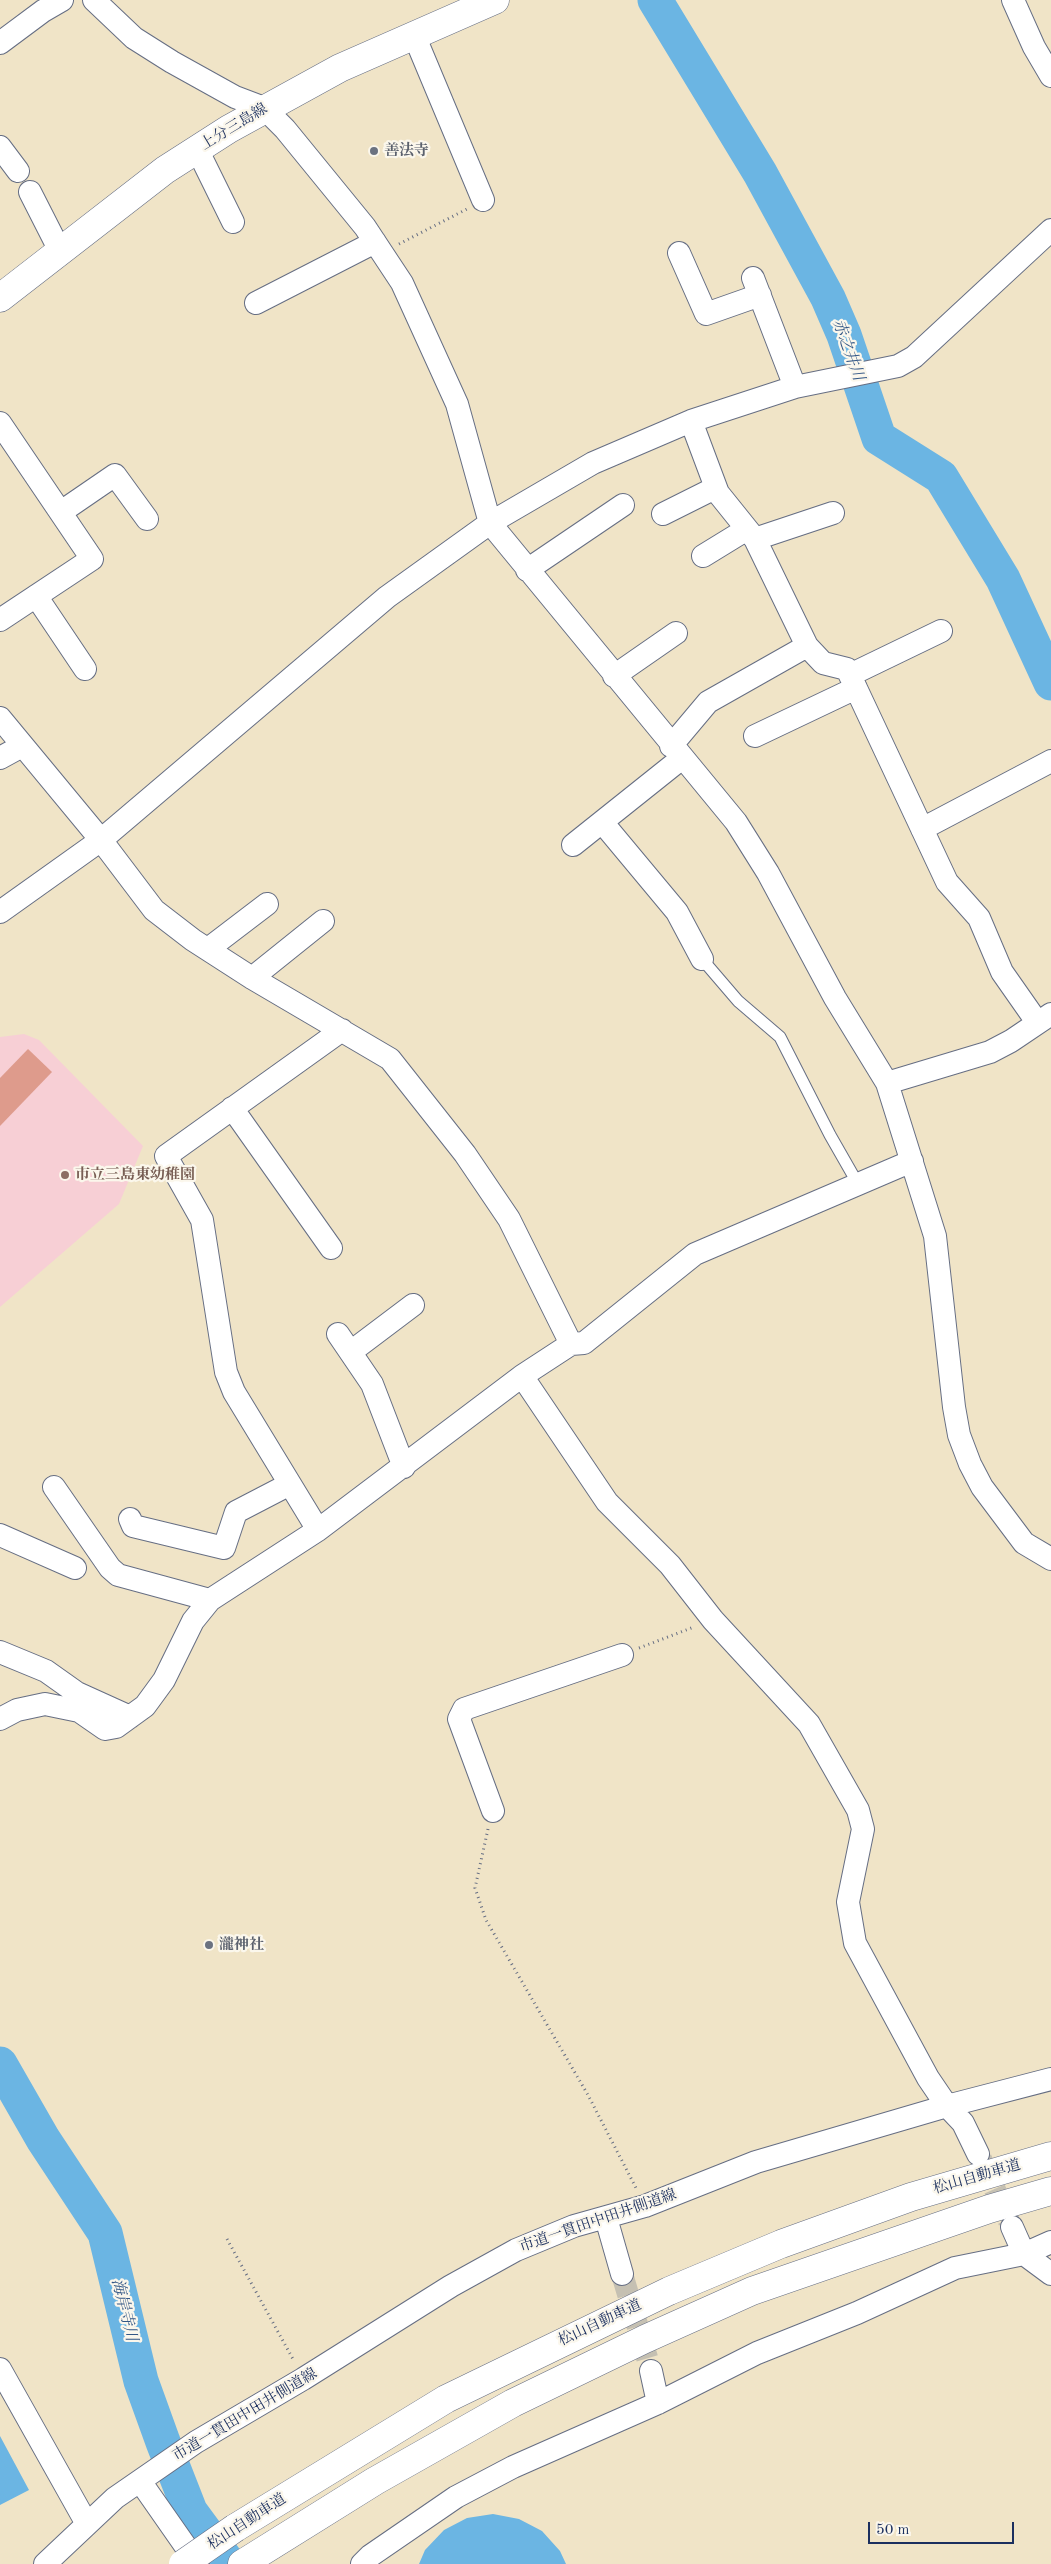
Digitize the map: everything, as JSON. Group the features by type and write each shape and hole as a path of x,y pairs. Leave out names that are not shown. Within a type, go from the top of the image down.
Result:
{"main road":[{"name":"上分三島線","path":"0,298 165,170 264,108 340,68 486,2"},
{"name":"松山自動車道","path":"183,2564 235,2528 446,2399 669,2291 781,2244 902,2200 1051,2156"},
{"path":"249,2559 375,2481 496,2413 645,2339 752,2291 989,2209 1051,2192"}],"street":[{"path":"0,43 43,11 62,0"},
{"path":"94,0 134,38 172,62 235,97 264,108 285,129 379,247 402,282 457,404 490,523 676,752 736,822 768,873 835,998 887,1083 935,1236 959,1435 982,1487 1002,1515 1024,1543 1051,1559"},
{"path":"1013,0 1034,47 1051,76"},
{"path":"414,35 482,200"},
{"path":"0,146 18,171"},
{"path":"197,149 233,222"},
{"path":"30,192 60,251"},
{"path":"0,912 101,840 386,596 490,523 593,463 691,421 795,387 898,366 914,357 1051,230"},
{"path":"256,303 379,247"},
{"path":"679,253 706,314 756,287 795,387"},
{"path":"691,421 715,488 751,534 807,646 823,663 847,669 947,882 979,918 1002,972 1044,1018 1011,1042 990,1052 887,1083"},
{"path":"0,423 92,559 0,620"},
{"path":"61,512 115,475 147,519"},
{"path":"664,514 715,488"},
{"path":"527,570 623,505"},
{"path":"703,556 751,534 833,513"},
{"path":"36,596 85,669"},
{"path":"755,736 941,631"},
{"path":"614,676 676,633"},
{"path":"573,845 602,822 676,752 708,702 807,646"},
{"path":"0,718 101,840 154,910 252,978 390,1059 465,1154 509,1219 571,1344"},
{"path":"0,758 22,746"},
{"path":"922,829 1051,761"},
{"path":"602,822 677,912 702,959"},
{"path":"208,949 267,904"},
{"path":"252,978 324,921"},
{"path":"318,1530 288,1485 234,1392 226,1372 202,1220 166,1156 342,1030"},
{"path":"232,1108 331,1248"},
{"path":"0,1719 17,1710 45,1704 79,1711 105,1729 116,1727 145,1706 164,1680 192,1621 210,1600 318,1530 404,1467 522,1376 571,1344 584,1342 695,1254 912,1161"},
{"path":"352,1351 413,1305"},
{"path":"338,1334 352,1351 372,1384 404,1467"},
{"path":"522,1376 606,1502 670,1565 713,1620 809,1724 858,1810 863,1829 848,1902 855,1943 928,2078 947,2106 963,2123 978,2154"},
{"path":"130,1518 134,1526 224,1548 236,1512 288,1485"},
{"path":"54,1487 110,1568 118,1575 210,1600"},
{"path":"0,1536 75,1568"},
{"path":"0,1652 46,1671 77,1692 130,1717"},
{"path":"493,1811 459,1719 464,1709 622,1655"},
{"name":"市道一貫田中田井側道線","path":"45,2564 115,2498 196,2442 304,2379 451,2286 516,2250 574,2226 645,2206 756,2162 947,2106 1051,2078"},
{"path":"606,2218 622,2274"},
{"path":"1012,2227 1024,2254 1051,2274"},
{"path":"362,2564 370,2556 456,2497 513,2467 658,2403 757,2352 857,2313 955,2268 1024,2254 1051,2242"},
{"path":"0,2369 87,2524"},
{"path":"651,2372 658,2403"},
{"path":"140,2481 198,2564"}],"lane":[{"path":"702,959 738,1001 780,1037 830,1136 858,1184"}],"path":[{"path":"379,247 482,200"},
{"path":"622,1655 713,1620"},
{"path":"493,1811 475,1888 486,1920 588,2095 645,2206"},
{"path":"227,2239 304,2379"}],"shaded area":[{"name":"市立三島東幼稚園","path":"24,1034 39,1040 143,1146 119,1204 0,1307 0,1037"}],"water":[{"path":"0,2436 29,2490 0,2505"},
{"path":"493,2514 519,2519 542,2531 560,2551 566,2564 419,2564 425,2550 444,2530 467,2518"}],"building":[{"path":"28,1049 52,1072 0,1126 0,1078"}],"waterway":[{"name":"赤之井川","path":"655,0 760,173 828,298 844,335 879,438 941,477 1003,579 1051,683"},
{"name":"海岸寺川","path":"0,2064 43,2139 105,2233 141,2381 163,2442 190,2511 229,2564"}],"tunnel":[{"path":"981,2159 1009,2221"},
{"path":"622,2274 651,2371"}],"place":[{"name":"善法寺","path":"374,151"},
{"name":"市立三島東幼稚園","path":"65,1175"},
{"name":"瀧神社","path":"209,1945"}]}
